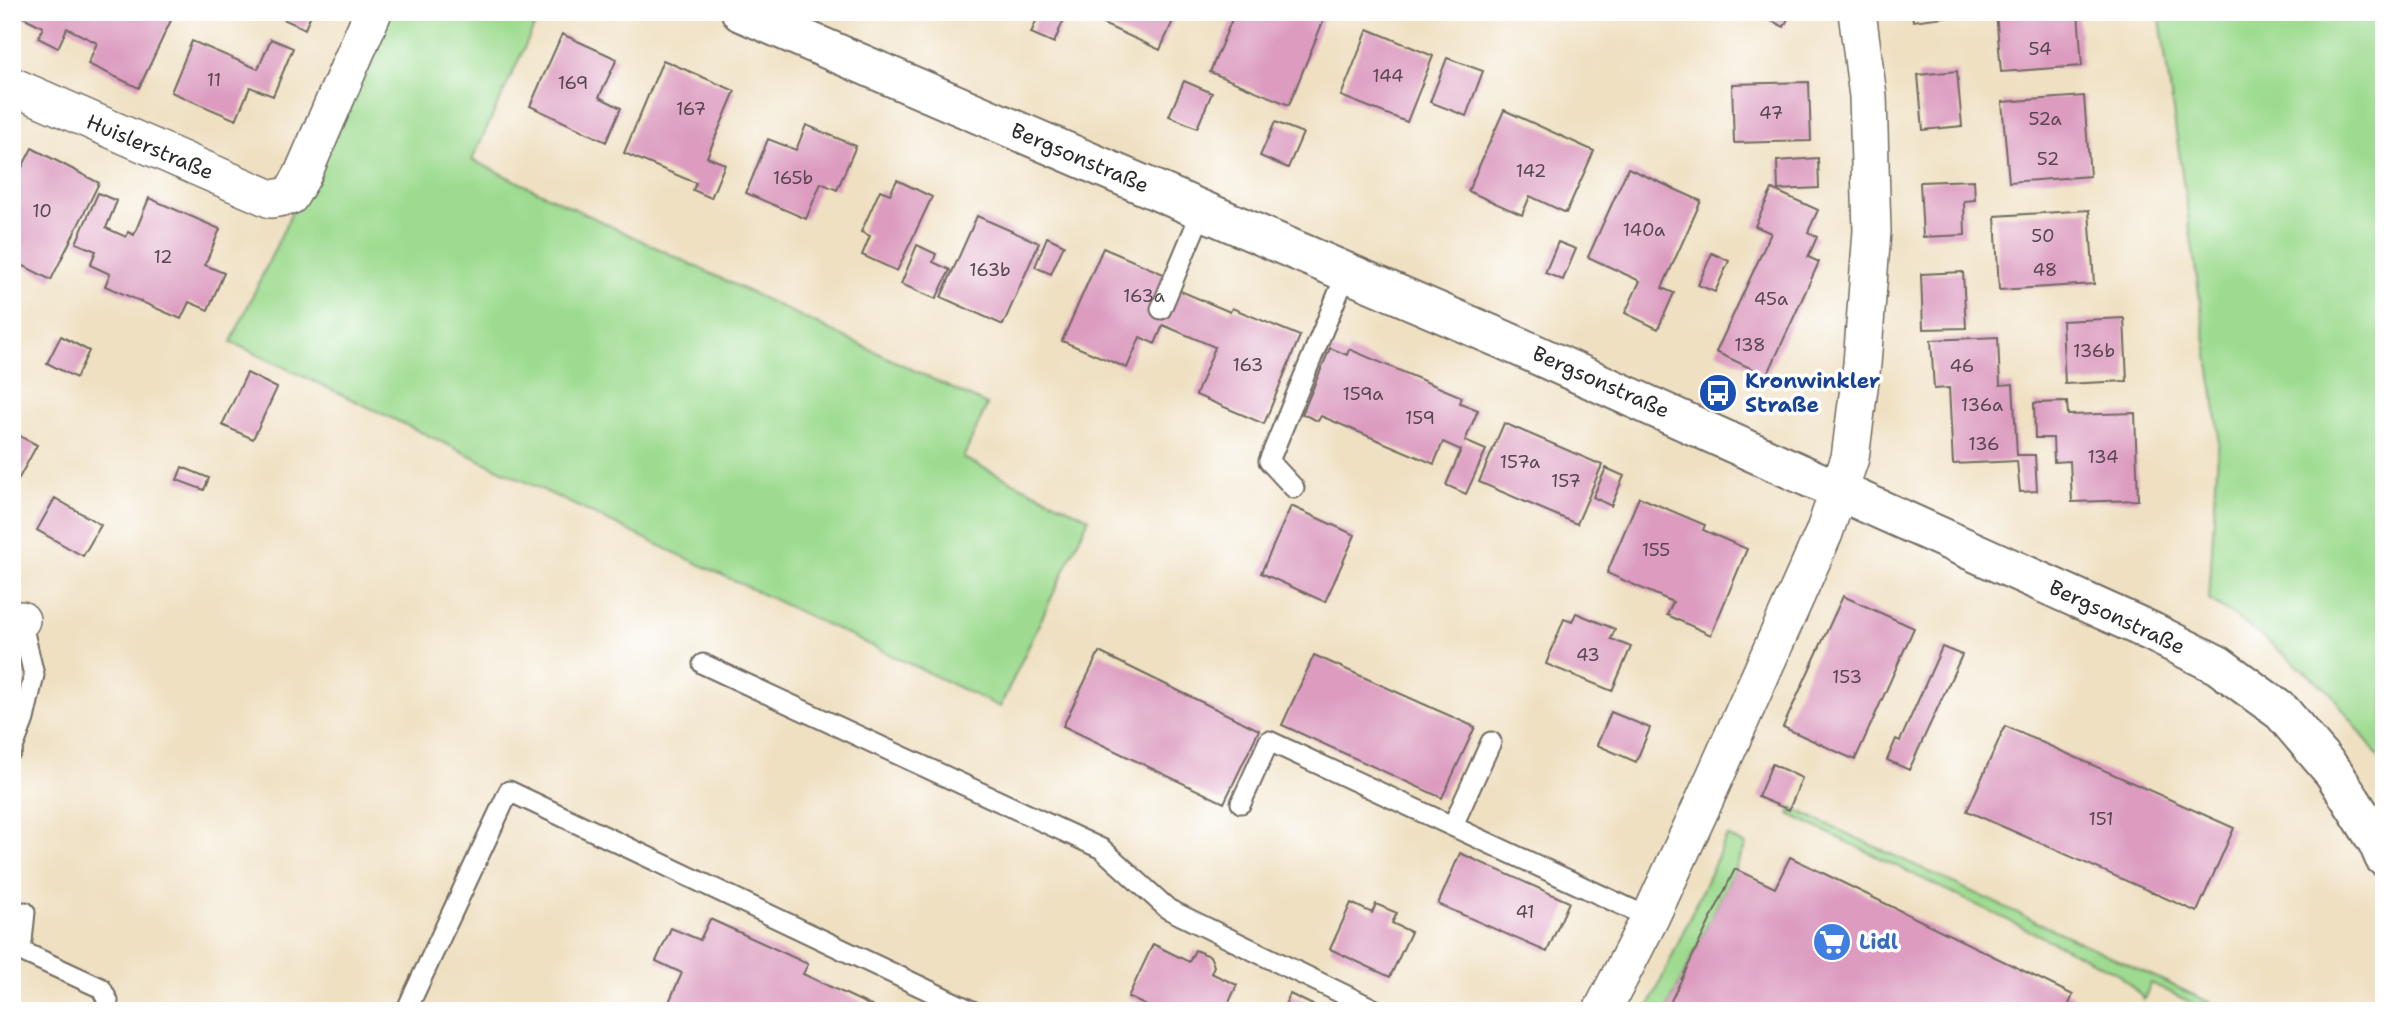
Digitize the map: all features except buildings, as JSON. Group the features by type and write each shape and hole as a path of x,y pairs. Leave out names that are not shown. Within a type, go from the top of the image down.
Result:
{"street":[{"name":"Huislerstraße","path":"12,86 271,199 290,196 302,176 373,12"},
{"name":"Bergsonstraße","path":"741,12 1648,403 2218,664 2282,712 2334,774 2382,848"},
{"path":"1602,1011 1650,918 1705,799 1824,533 1850,458 1862,364 1872,232 1868,96 1857,12"}],"lane":[{"path":"1161,309 1202,211"},
{"path":"1294,488 1269,461 1347,272"},
{"path":"12,750 24,719 34,675 17,621"},
{"path":"703,664 1102,849 1168,909 1378,1011"},
{"path":"1241,803 1269,741 1650,918"},
{"path":"1453,825 1491,742"},
{"path":"406,1011 509,791 972,1011"},
{"path":"24,912 21,951 101,988 108,1001 104,1011"}],"green space":[{"path":"386,12 541,12 472,160 987,405 963,458 1089,518 1000,707 231,342"},
{"path":"2159,12 2384,12 2384,764 2330,692 2249,626 2209,600 2219,433"},
{"path":"1792,808 2228,1011 2209,1011 2151,983 2144,999 2119,974 1789,814"},
{"path":"1727,836 1746,845 1666,1011 1647,1011"}],"place":[{"name":"Kronwinkler Straße","path":"1718,393"},
{"name":"Lidl","path":"1832,942"}]}
